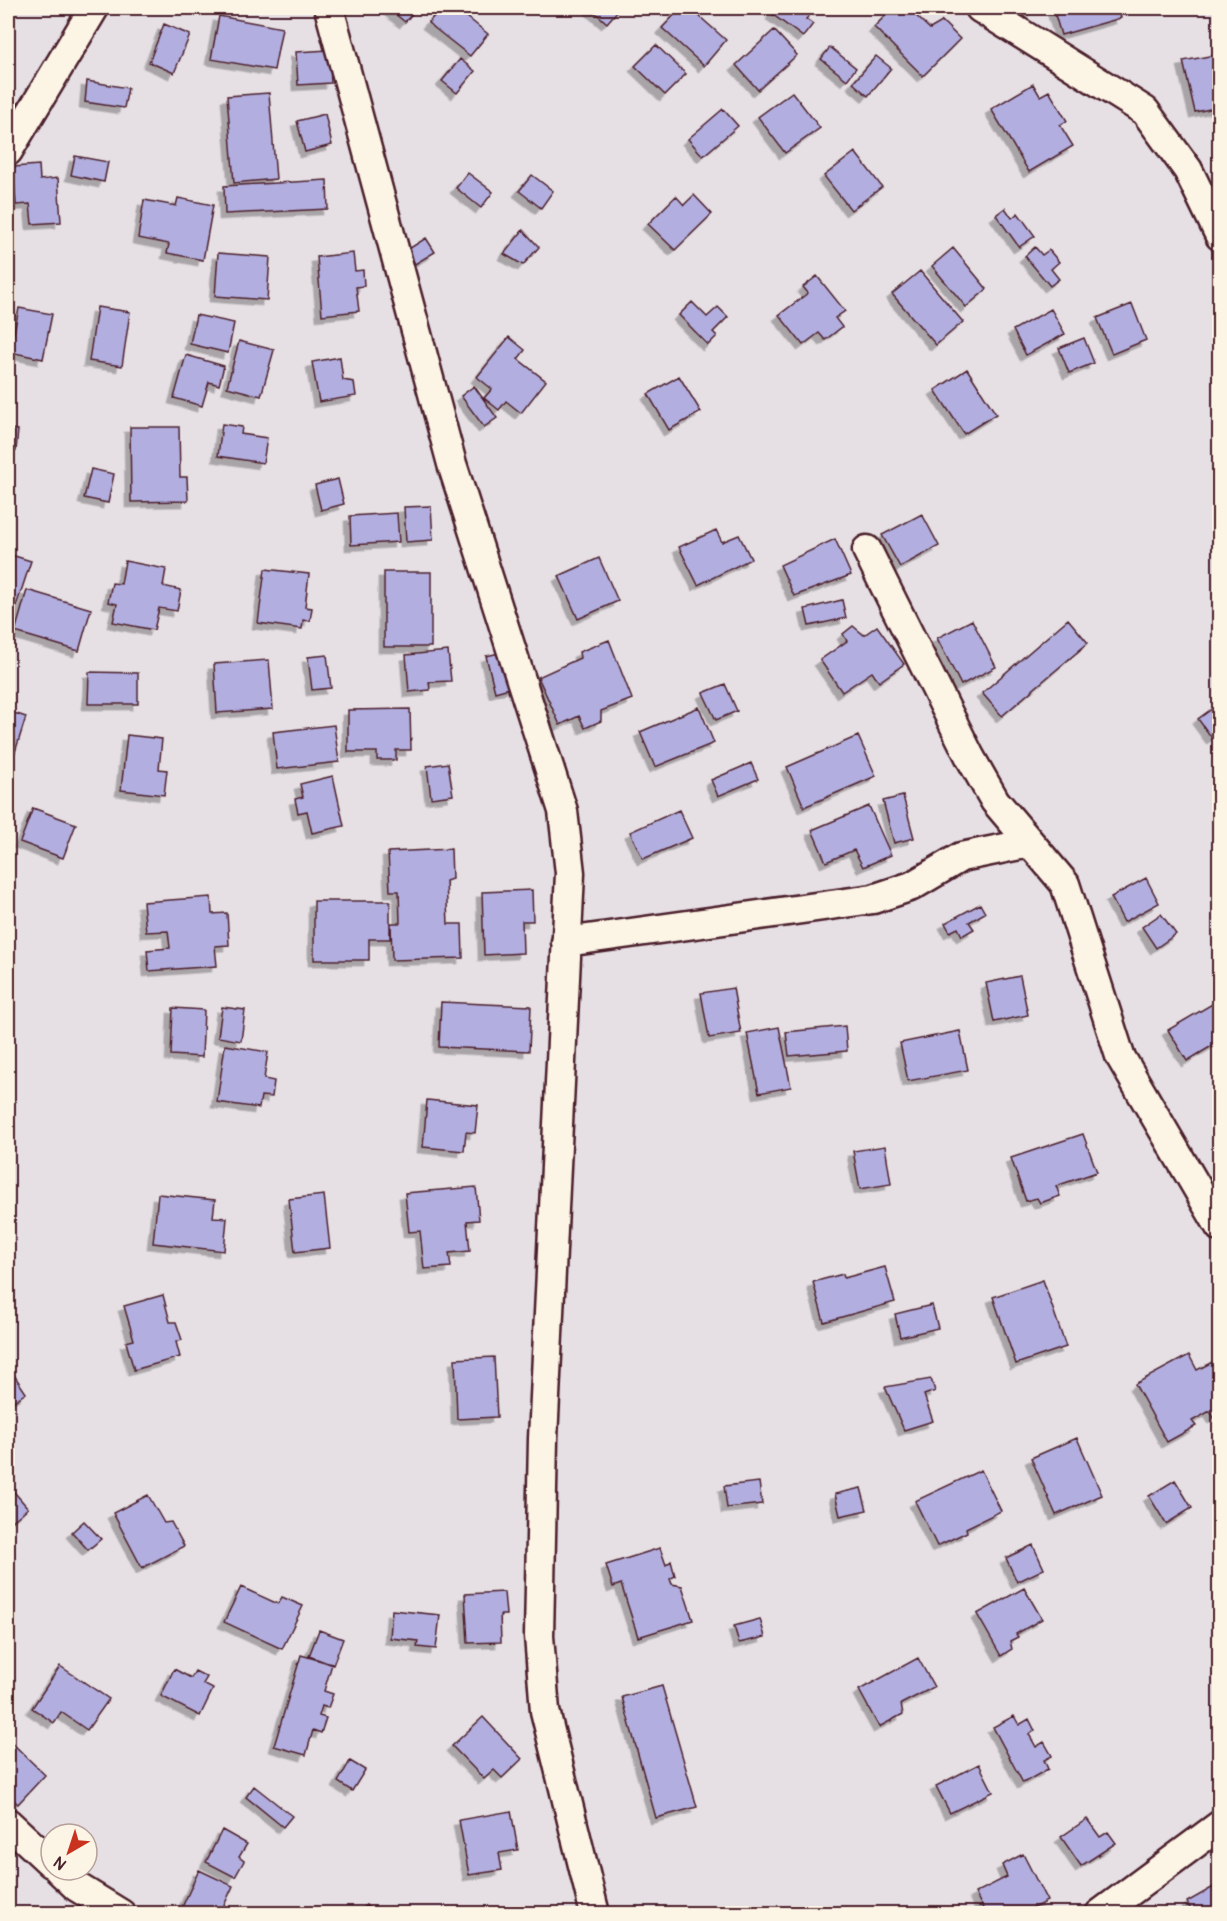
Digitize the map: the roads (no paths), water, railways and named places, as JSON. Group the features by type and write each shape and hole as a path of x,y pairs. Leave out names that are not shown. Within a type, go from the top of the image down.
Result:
{"street":[{"path":"8,152 94,8"},
{"path":"330,8 452,464 563,811 570,873 543,1439 539,1636 545,1711 595,1914"},
{"path":"980,8 1145,111 1188,170 1220,236"},
{"path":"867,550 970,757 995,801 1065,885 1120,1056 1220,1227"},
{"path":"566,942 873,899 912,886 961,857 1030,843"},
{"path":"8,1823 39,1852"},
{"path":"1100,1914 1220,1825"},
{"path":"72,1882 121,1914"}]}
